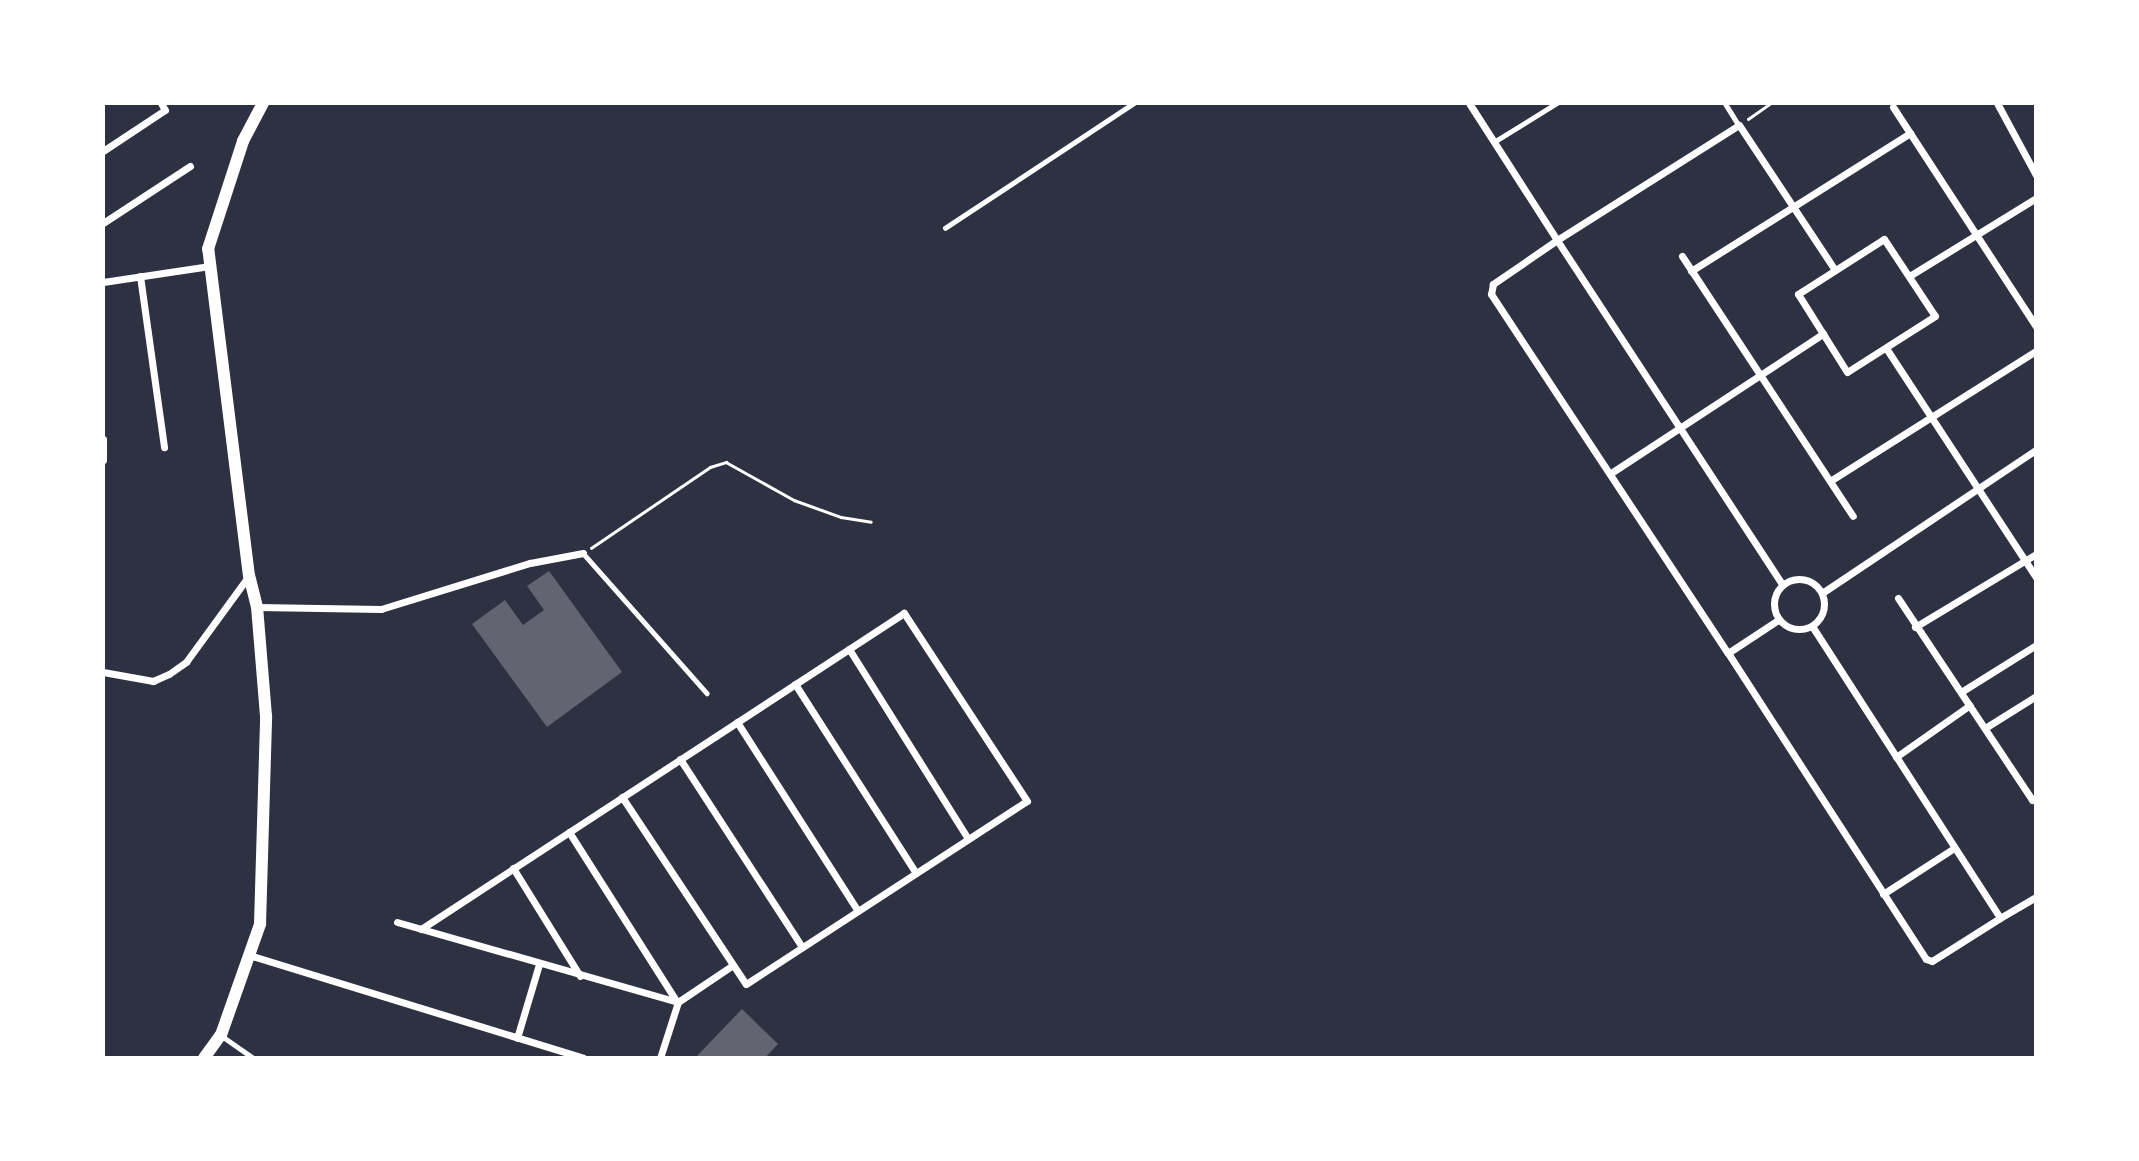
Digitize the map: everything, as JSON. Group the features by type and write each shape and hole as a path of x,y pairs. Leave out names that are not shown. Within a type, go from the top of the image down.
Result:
{"street":[{"path":"103,151 165,110 161,103"},
{"path":"204,1058 221,1035 260,924 266,716 257,607 249,576 208,249 243,141 263,103"},
{"path":"1469,103 1782,584"},
{"path":"1997,103 2036,175"},
{"path":"1894,107 2036,326"},
{"path":"1835,270 1739,125 1557,240 1493,284 1491,294 1611,473 1883,894 1930,961 2036,897"},
{"path":"1691,271 1910,133"},
{"path":"103,223 190,166"},
{"path":"1911,275 2036,198"},
{"path":"1884,239 1911,275 1935,316 1847,372 1798,294 1835,270 1884,239"},
{"path":"1682,256 1761,372 1853,516"},
{"path":"103,282 210,265"},
{"path":"141,276 164,447"},
{"path":"1611,473 1679,425 1823,334"},
{"path":"1886,348 1931,421 2036,577"},
{"path":"1830,481 1931,421 2036,351"},
{"path":"103,439 103,460"},
{"path":"1822,593 2036,450"},
{"path":"257,607 381,610 530,563 583,554"},
{"path":"1915,627 2036,554"},
{"path":"103,672 153,681 169,674 186,662 249,576"},
{"path":"1804,578 1822,593 1823,611 1812,626 1794,629 1778,620 1773,601 1782,584 1804,578"},
{"path":"1898,598 2032,800 2036,797"},
{"path":"421,929 513,868 904,613 1027,801 746,984 622,797"},
{"path":"1728,653 1778,620"},
{"path":"1812,626 2000,918"},
{"path":"1961,692 2036,645"},
{"path":"849,649 968,839"},
{"path":"795,684 916,873"},
{"path":"1985,728 2036,696"},
{"path":"1896,757 1970,705"},
{"path":"737,722 858,911"},
{"path":"680,759 802,947"},
{"path":"569,832 678,1002"},
{"path":"1883,894 1954,848"},
{"path":"513,868 580,976"},
{"path":"397,922 678,1002"},
{"path":"250,955 584,1058"},
{"path":"517,1038 539,964"},
{"path":"660,1058 678,1002 733,965"}],"lane":[{"path":"945,228 1133,103"},
{"path":"1494,142 1557,103"},
{"path":"1725,103 1739,125"},
{"path":"583,554 707,693"},
{"path":"221,1035 254,1058"}],"path":[{"path":"1739,125 1771,103"},
{"path":"583,554 710,467 726,463 794,500 841,517 871,522"}],"building":[{"path":"549,571 622,672 547,727 472,624 505,600 523,625 544,610 527,586"},
{"path":"742,1009 778,1044 765,1058 695,1058"}]}
